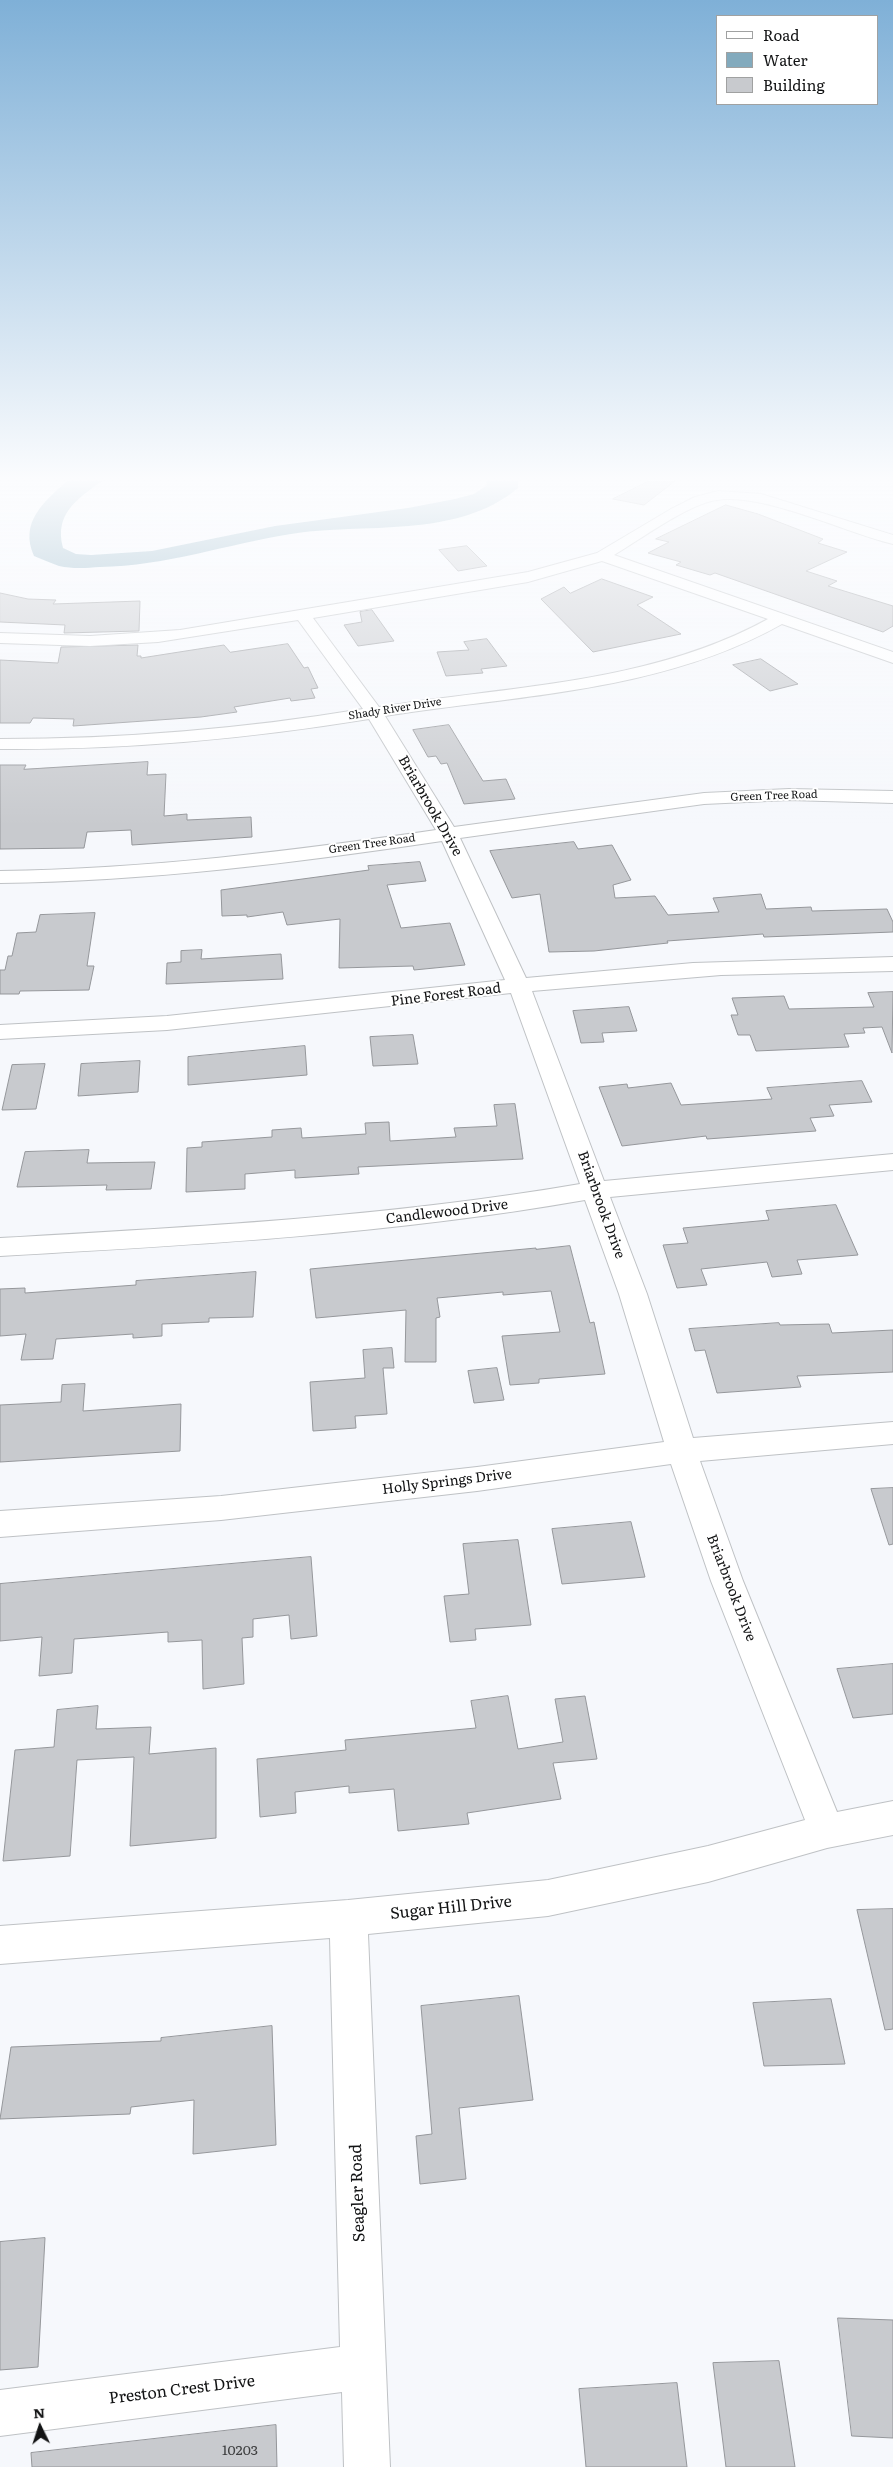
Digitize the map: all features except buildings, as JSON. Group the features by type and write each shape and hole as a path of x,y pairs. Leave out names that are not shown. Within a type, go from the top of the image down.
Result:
{"street":[{"path":"0,638 76,642 134,640 180,635 411,596"},
{"path":"717,596 893,658"},
{"name":"Briarbrook Drive","path":"302,614 374,712 448,833 519,986 633,1294 682,1451 727,1581 827,1831"},
{"name":"Shady River Drive","path":"0,744 146,741 243,732 541,688 646,670 721,648 768,627 780,618"},
{"name":"Green Tree Road","path":"0,877 137,872 246,861 726,797 815,794 893,797"},
{"name":"Pine Forest Road","path":"0,1032 68,1031 240,1017 664,972 780,966 893,964"},
{"name":"Candlewood Drive","path":"0,1248 202,1236 361,1222 497,1207 596,1190 893,1162"},
{"name":"Holly Springs Drive","path":"0,1524 221,1508 477,1479 682,1451 893,1433"},
{"name":"Sugar Hill Drive","path":"0,1945 348,1918 548,1898 708,1864 827,1831 893,1818"},
{"name":"Seagler Road","path":"348,1918 367,2467"},
{"name":"Preston Crest Drive","path":"0,2413 364,2367"}]}
